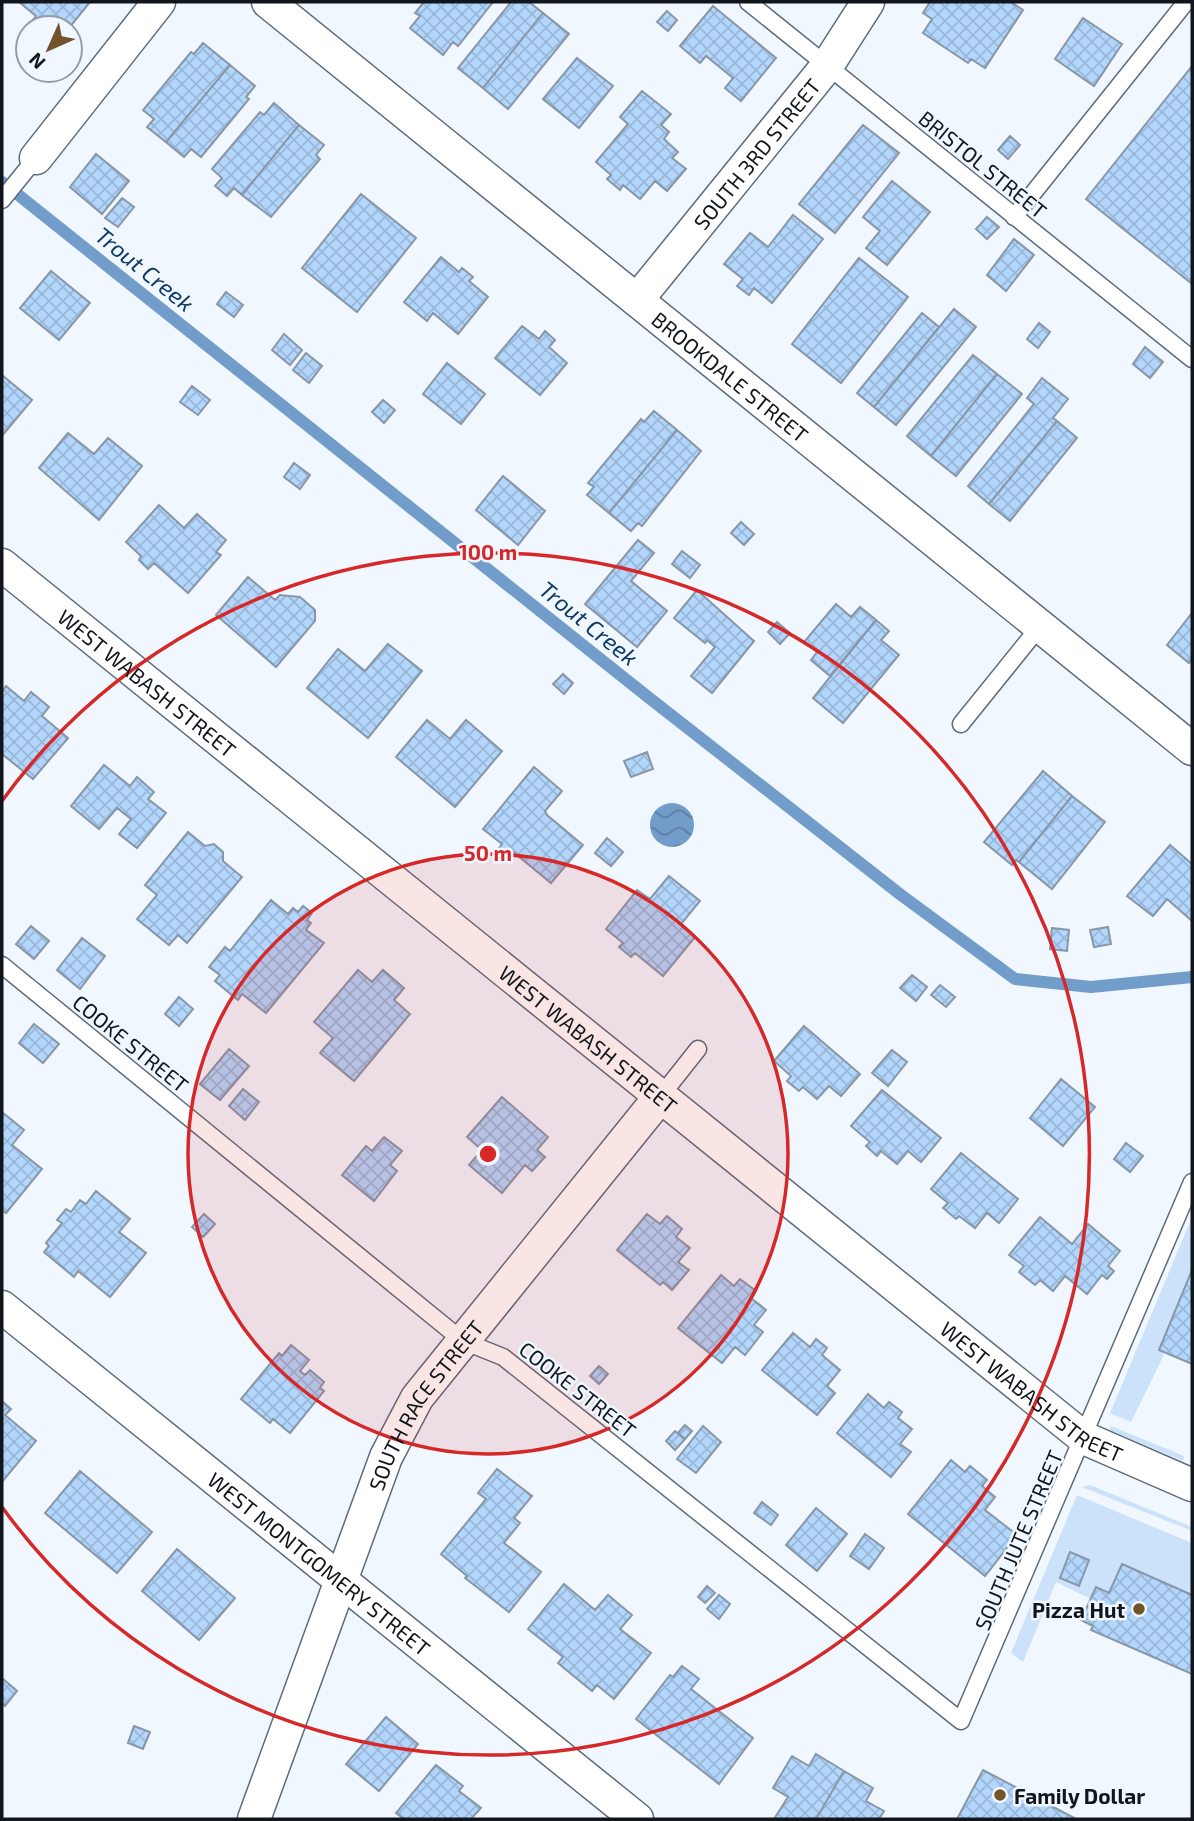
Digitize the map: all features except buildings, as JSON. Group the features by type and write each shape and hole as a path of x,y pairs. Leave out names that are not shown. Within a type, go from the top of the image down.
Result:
{"street":[{"path":"36,158 159,2"},
{"name":"BROOKDALE STREET","path":"268,2 1192,749"},
{"name":"SOUTH 3RD STREET","path":"637,300 827,66 868,2"},
{"name":"WEST WABASH STREET","path":"2,565 1084,1438 1192,1485"},
{"name":"SOUTH RACE STREET","path":"254,1819 386,1457 417,1398 483,1320 660,1097"},
{"name":"WEST MONTGOMERY STREET","path":"2,1307 637,1819"}],"lane":[{"name":"BRISTOL STREET","path":"748,2 1192,359"},
{"path":"1014,217 1186,2"},
{"path":"2,200 36,158"},
{"path":"961,724 1040,626"},
{"name":"COOKE STREET","path":"2,965 463,1341 503,1357 961,1721"},
{"name":"SOUTH RACE STREET","path":"660,1097 698,1049"},
{"name":"SOUTH JUTE STREET","path":"961,1721 1192,1182"}],"shaded area":[{"path":"1192,1217 1192,1270 1159,1350 1164,1352 1162,1359 1131,1422 1110,1413"},
{"path":"1111,1426 1184,1456 1183,1461 1110,1430"},
{"path":"1090,1485 1192,1527 1192,1531 1082,1487"},
{"path":"1077,1495 1192,1543 1192,1595 1122,1564 1109,1593 1096,1587 1091,1599 1056,1582 1023,1662 1011,1653"}],"water":[{"path":"672,803 687,810 694,825 687,840 672,847 657,840 650,825 657,810"}],"waterway":[{"name":"Trout Creek","path":"2,182 648,697 901,895 1015,979 1091,987 1192,977"}],"place":[{"name":"Pizza Hut","path":"1139,1609"},
{"name":"Family Dollar","path":"1000,1795"}]}
